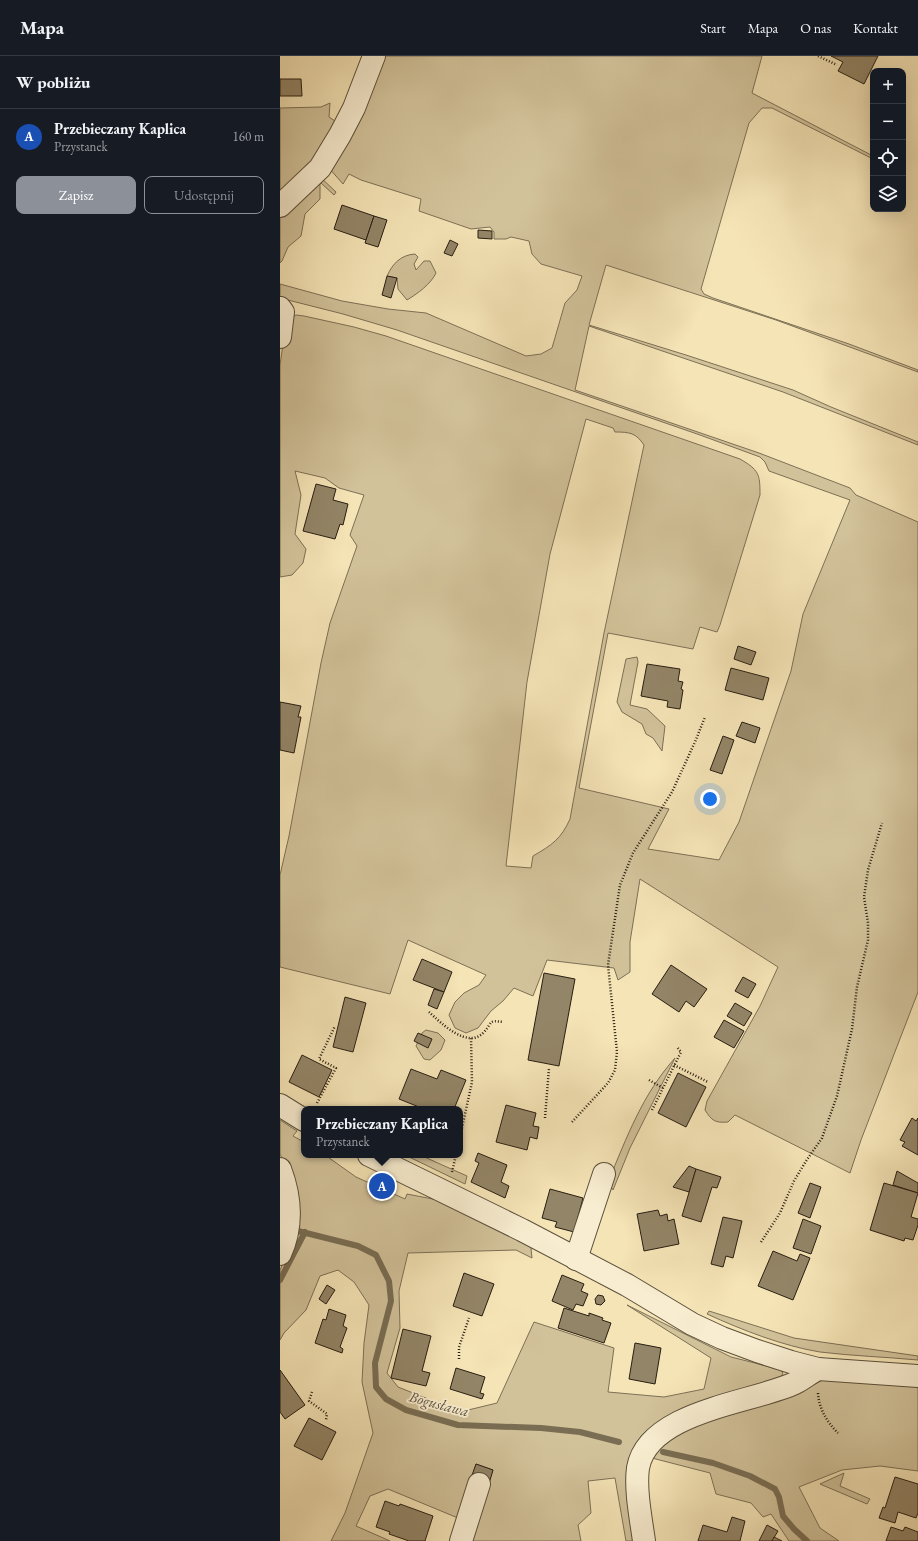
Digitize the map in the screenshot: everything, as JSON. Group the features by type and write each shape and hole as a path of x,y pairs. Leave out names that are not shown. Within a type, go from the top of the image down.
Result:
{"street":[{"path":"280,206 320,168 340,136 354,108 374,56"},
{"path":"280,308 283,312 280,337"},
{"path":"280,1105 301,1118"},
{"path":"375,1158 522,1230 627,1285 692,1324 722,1338 757,1352 818,1369 918,1376"},
{"path":"280,1169 286,1184 290,1208 285,1242 280,1254"},
{"path":"576,1259 604,1174"},
{"path":"644,1541 640,1507 638,1468 650,1443 664,1432 686,1419 734,1401 795,1383 818,1369"},
{"path":"461,1541 479,1484"}],"path":[{"path":"818,56 837,65"},
{"path":"572,1122 608,1083 615,1070 617,1052 608,965 620,884 633,853 672,792 705,718"},
{"path":"761,1242 780,1213 794,1181 822,1138 837,1096 852,1029 857,987 868,940 868,923 864,897 868,870 882,823"},
{"path":"429,1012 460,1036 471,1038 484,1032 489,1022 503,1022"},
{"path":"316,1106 336,1068 319,1059 335,1026"},
{"path":"463,1123 472,1082 471,1038"},
{"path":"652,1110 681,1052 677,1047"},
{"path":"674,1065 708,1082"},
{"path":"545,1118 549,1068"},
{"path":"649,1080 663,1088"},
{"path":"453,1170 455,1158"},
{"path":"459,1358 459,1347 469,1318"},
{"path":"818,1369 819,1401 828,1423 838,1433"},
{"path":"312,1392 309,1401 327,1414 326,1420"}],"shaded area":[{"path":"380,56 762,56 752,93 870,154 870,157 772,108 762,108 749,123 701,289 704,294 713,298 849,344 918,370 918,372 776,320 606,265 589,325 793,390 918,442 918,445 783,392 589,326 575,390 759,453 850,488 856,495 918,522 918,992 861,1140 850,1173 735,1115 728,1122 720,1122 712,1119 707,1114 705,1110 707,1101 760,1006 778,967 640,879 630,942 630,972 618,980 614,968 547,960 533,996 514,988 503,1001 491,1011 478,1028 466,1033 455,1028 449,1015 455,1002 464,993 479,985 486,975 408,940 390,994 280,967 280,875 289,836 321,663 330,623 357,546 350,535 364,495 339,488 325,478 295,471 301,495 295,534 306,549 303,563 292,575 280,577 280,365 283,344 290,319 296,315 304,316 386,336 740,459 755,470 760,482 760,495 717,632 700,627 693,649 608,633 579,788 669,809 648,849 719,860 739,822 791,671 803,614 850,500 769,471 765,462 760,457 700,435 397,330 280,298 280,284 342,301 388,309 426,313 526,356 541,354 552,348 565,303 577,290 582,276 541,264 532,254 529,241 511,237 506,239 494,239 494,232 490,227 471,229 419,211 421,199 361,180 349,174 343,184 328,167","holes":["586,419 613,428 615,432 632,434 644,445 604,633 570,819 559,837 546,848 533,856 531,868 506,866 527,682 550,554"]},
{"path":"330,103 329,117 338,123 326,150 280,199 280,108 321,107"},
{"path":"319,176 336,192 334,195 320,182 320,199 305,214 301,236 288,247 280,263 280,212"},
{"path":"415,254 418,257 414,264 416,270 424,261 430,261 436,273 427,285 407,300 398,289 397,278 387,276 398,260"},
{"path":"637,657 638,662 630,705 647,709 665,726 662,751 653,738 646,734 642,724 622,712 617,702 626,659"},
{"path":"426,1030 438,1033 445,1040 441,1050 430,1060 424,1059 416,1046 422,1033"},
{"path":"675,1058 630,1148 613,1190 608,1182 636,1117 653,1087"},
{"path":"280,1120 297,1131 293,1136 301,1140 301,1158 329,1158 356,1177 405,1199 407,1194 443,1201 526,1243 531,1248 532,1258 516,1250 408,1253 399,1291 400,1328 387,1373 398,1387 438,1403 464,1411 497,1403 534,1322 614,1348 608,1392 664,1397 704,1389 711,1358 627,1305 731,1357 780,1370 783,1373 781,1377 664,1421 646,1431 642,1435 632,1451 628,1465 636,1541 626,1541 615,1478 588,1481 591,1513 578,1525 581,1541 468,1541 493,1470 476,1464 458,1518 388,1489 370,1496 356,1526 390,1541 331,1541 345,1513 373,1433 362,1382 364,1343 369,1305 354,1282 338,1270 320,1276 306,1310 284,1333 280,1340 280,1270 290,1248 292,1181 280,1154"},
{"path":"411,1158 427,1158 467,1176 465,1184"},
{"path":"709,1311 794,1338 918,1356 918,1360 820,1352 792,1346 734,1326 707,1314"},
{"path":"825,1379 918,1386 918,1471 880,1466 842,1470 799,1487 820,1528 839,1541 789,1541 771,1514 763,1517 751,1503 716,1494 710,1473 652,1458 659,1445 694,1423 806,1388"},
{"path":"844,1473 840,1486 870,1499 867,1504 820,1484"}],"building":[{"path":"831,56 878,56 872,68 870,68 870,72 864,84 838,71 843,62"},
{"path":"280,79 301,79 302,96 280,96"},
{"path":"342,205 374,216 366,240 334,229"},
{"path":"374,216 387,220 378,247 365,243"},
{"path":"478,230 492,231 492,239 478,238"},
{"path":"450,240 458,244 452,256 444,253"},
{"path":"387,276 397,278 391,298 382,295"},
{"path":"316,484 336,489 333,500 348,504 343,525 340,524 335,539 303,531"},
{"path":"738,646 756,652 751,665 734,659"},
{"path":"647,664 680,669 678,681 683,682 681,689 683,690 680,709 667,707 668,701 641,696"},
{"path":"731,668 769,678 763,700 725,690"},
{"path":"280,702 301,706 298,717 301,717 294,753 280,750"},
{"path":"742,722 760,728 755,743 736,736"},
{"path":"723,736 734,740 722,774 710,770"},
{"path":"422,959 452,972 444,992 413,980"},
{"path":"671,965 707,989 694,1007 686,1001 679,1012 652,994"},
{"path":"544,973 575,979 559,1066 528,1060"},
{"path":"743,977 756,984 748,998 735,991"},
{"path":"434,989 444,992 437,1009 428,1005"},
{"path":"345,997 366,1003 353,1052 333,1047"},
{"path":"735,1003 752,1013 744,1026 727,1016"},
{"path":"724,1020 744,1031 734,1048 714,1037"},
{"path":"418,1033 432,1039 428,1048 414,1041"},
{"path":"302,1055 332,1070 319,1097 289,1082"},
{"path":"411,1069 437,1079 441,1070 466,1080 455,1106 416,1106 399,1099"},
{"path":"678,1073 706,1087 686,1127 658,1113"},
{"path":"506,1105 536,1113 533,1126 539,1127 537,1139 530,1137 527,1150 496,1142"},
{"path":"912,1118 916,1121 918,1118 918,1155 902,1146 905,1142 900,1140"},
{"path":"478,1153 507,1165 501,1182 509,1186 505,1198 471,1182 479,1163 475,1161"},
{"path":"689,1166 696,1169 689,1192 673,1187"},
{"path":"696,1169 721,1177 717,1188 712,1187 701,1222 682,1216"},
{"path":"897,1171 918,1183 918,1193 893,1185"},
{"path":"810,1183 821,1187 810,1218 798,1213"},
{"path":"884,1183 918,1193 911,1217 918,1219 918,1225 913,1240 905,1238 904,1241 870,1230"},
{"path":"550,1189 583,1198 574,1232 555,1227 557,1222 542,1218"},
{"path":"658,1210 660,1216 667,1214 668,1221 674,1219 679,1244 644,1251 637,1214"},
{"path":"723,1217 742,1221 733,1258 726,1256 723,1267 711,1264"},
{"path":"803,1219 821,1226 811,1254 793,1248"},
{"path":"773,1251 797,1261 800,1254 810,1258 793,1300 758,1286"},
{"path":"464,1273 494,1284 482,1316 453,1306"},
{"path":"562,1275 584,1284 581,1291 588,1294 583,1306 576,1304 573,1310 552,1301"},
{"path":"327,1285 335,1290 326,1304 319,1299"},
{"path":"598,1295 603,1296 605,1301 601,1305 596,1304 595,1299"},
{"path":"564,1308 589,1316 589,1313 603,1318 602,1320 611,1323 604,1343 558,1328"},
{"path":"329,1309 346,1315 343,1326 347,1328 340,1347 343,1349 342,1353 315,1343 323,1319 326,1320"},
{"path":"403,1329 431,1336 422,1371 430,1373 426,1386 391,1378"},
{"path":"635,1343 661,1348 655,1384 629,1379"},
{"path":"456,1368 485,1377 480,1393 484,1394 482,1399 450,1389"},
{"path":"280,1370 305,1405 285,1419 280,1412"},
{"path":"309,1418 336,1432 322,1460 294,1446"},
{"path":"476,1464 493,1470 488,1487 470,1481"},
{"path":"895,1477 918,1484 918,1513 916,1518 898,1512 895,1523 879,1518 883,1507 885,1508"},
{"path":"385,1501 399,1506 400,1504 433,1516 425,1541 409,1541 389,1534 390,1532 376,1527"},
{"path":"732,1517 745,1521 740,1541 698,1541 703,1525 727,1532"},
{"path":"767,1525 778,1531 772,1541 759,1541"},
{"path":"891,1527 903,1531 905,1527 918,1532 918,1541 886,1541"},
{"path":"774,1537 782,1541 772,1541"}],"waterway":[{"name":"Bogusława","path":"298,1231 358,1246 376,1255 389,1281 391,1301 375,1363 376,1387 386,1399 406,1410 458,1425 541,1428 580,1432 619,1442"},
{"name":"Bogusława","path":"280,1280 305,1232"},
{"name":"Bogusława","path":"663,1452 713,1463 750,1476 775,1489 779,1497 783,1516 807,1541"}],"place":[{"name":"Przebieczany Kaplica","path":"382,1186"}]}
